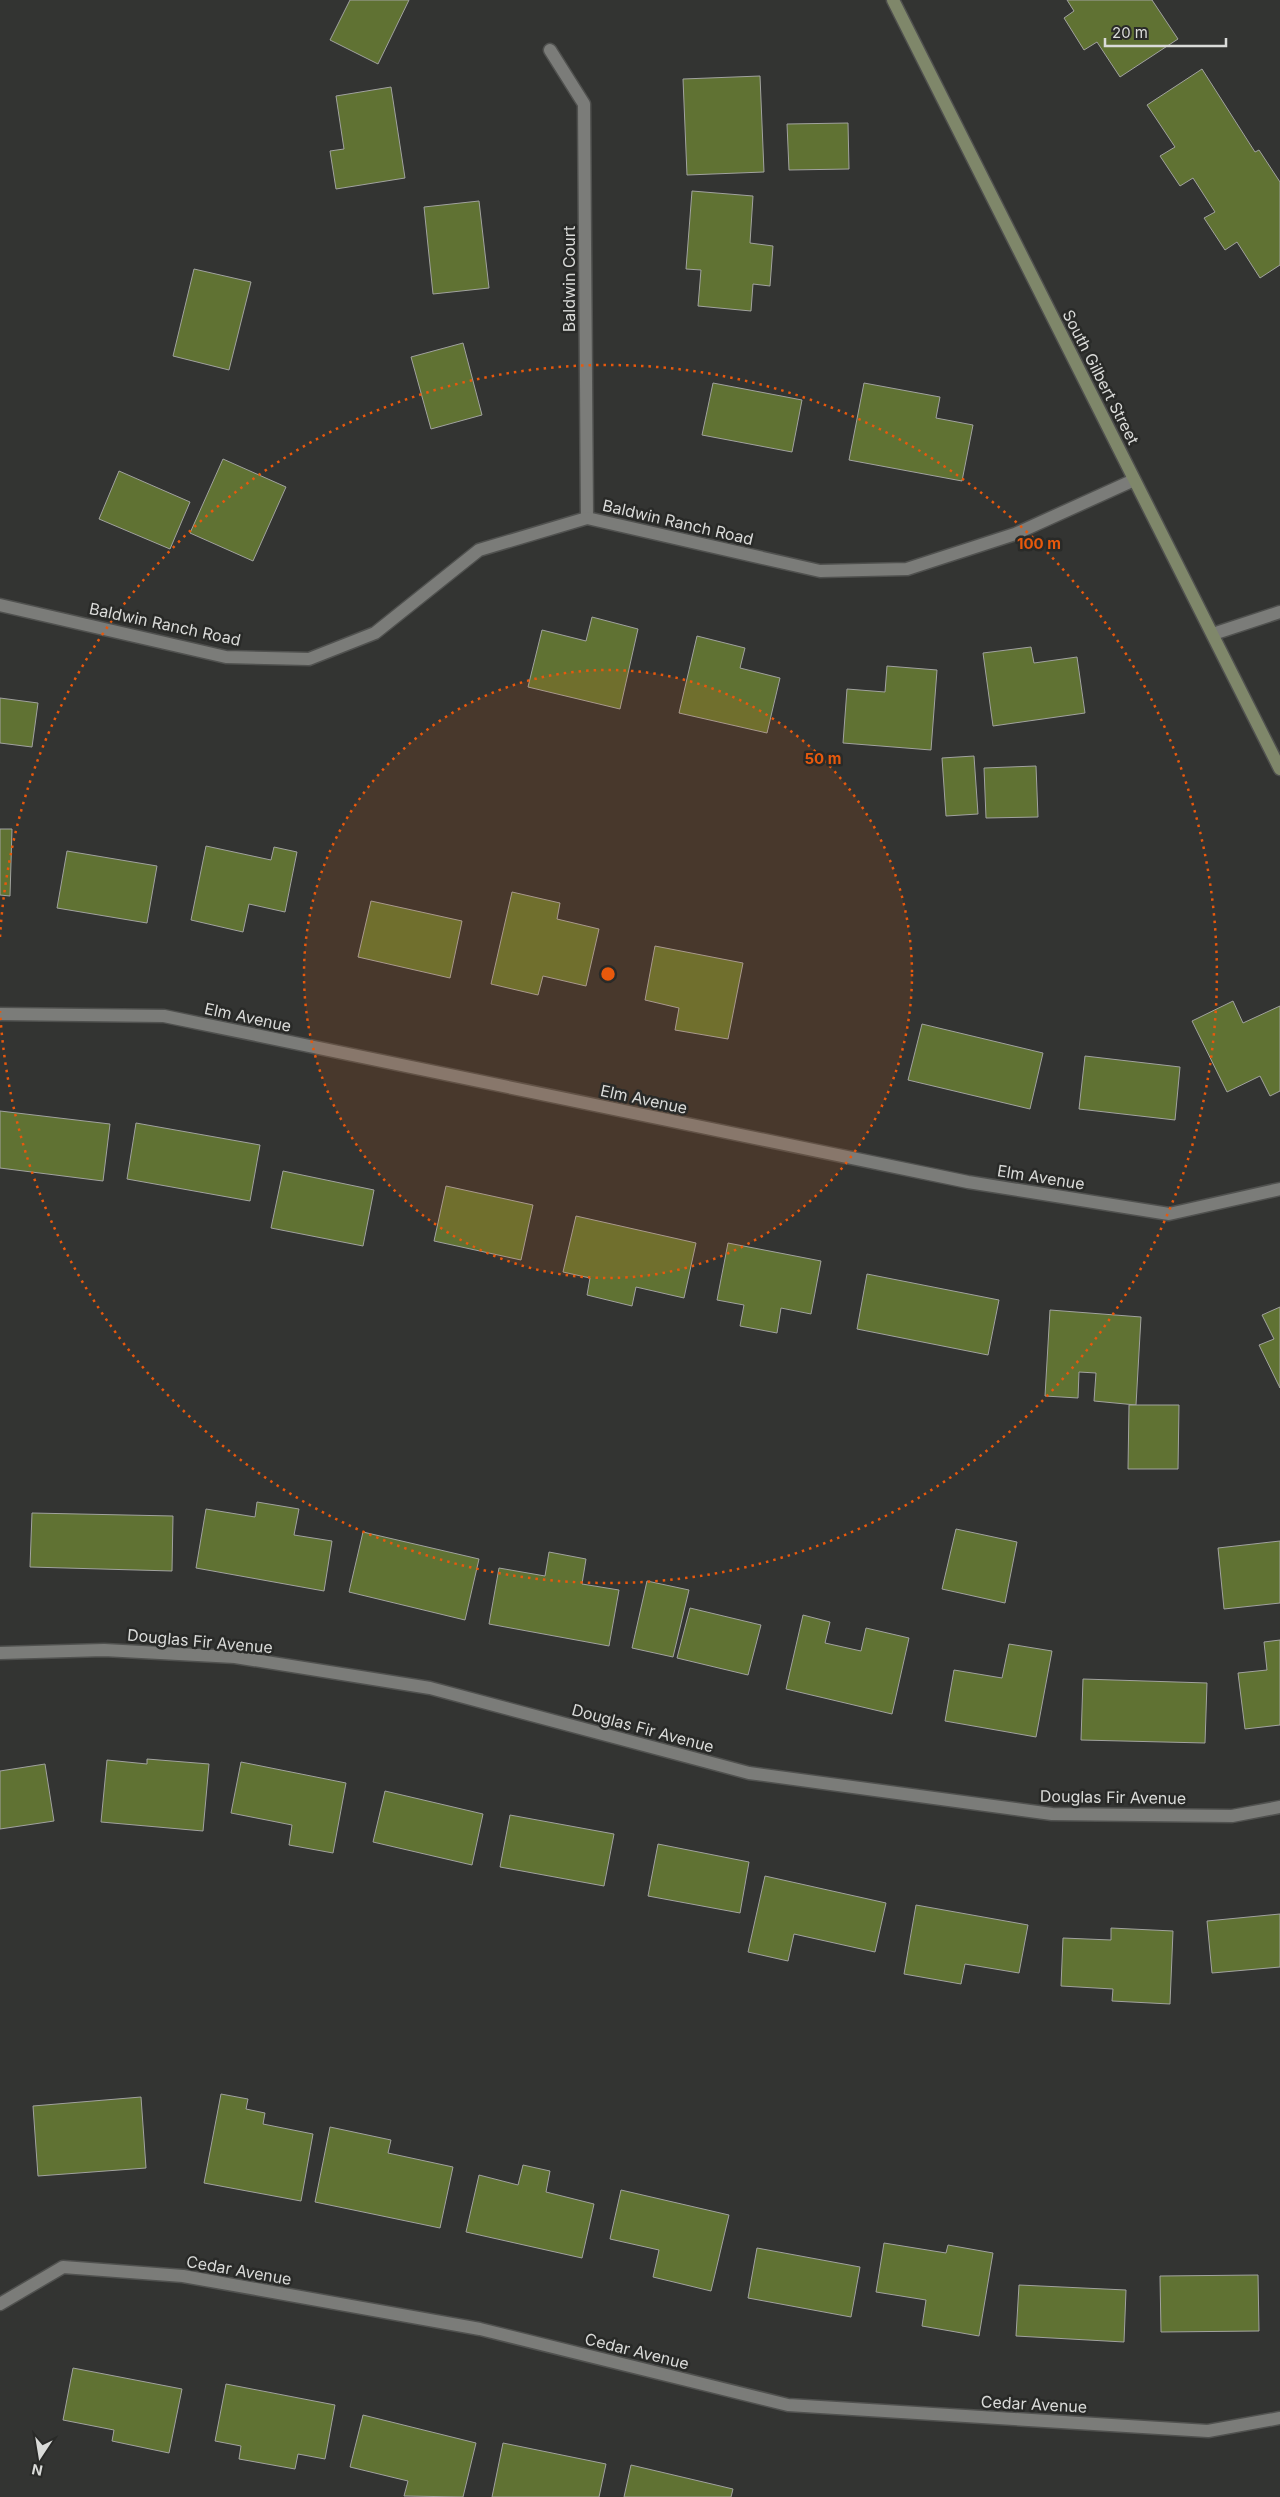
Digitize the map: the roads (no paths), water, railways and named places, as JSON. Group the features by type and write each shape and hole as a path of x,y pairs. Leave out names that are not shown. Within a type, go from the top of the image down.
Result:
{"street":[{"name":"South Gilbert Street","path":"893,0 1280,769"},
{"name":"Baldwin Court","path":"550,50 584,104 587,518"},
{"name":"Baldwin Ranch Road","path":"0,605 226,656 309,659 375,633 479,550 587,518 820,571 907,569 1015,534 1134,480"},
{"path":"1212,634 1280,612"},
{"name":"Elm Avenue","path":"0,1014 164,1016 968,1182 1169,1214 1280,1189"},
{"name":"Douglas Fir Avenue","path":"0,1653 104,1650 235,1657 430,1688 749,1773 1052,1814 1232,1816 1280,1807"},
{"name":"Cedar Avenue","path":"0,2304 63,2267 183,2276 480,2329 788,2405 1208,2431 1280,2418"}]}
